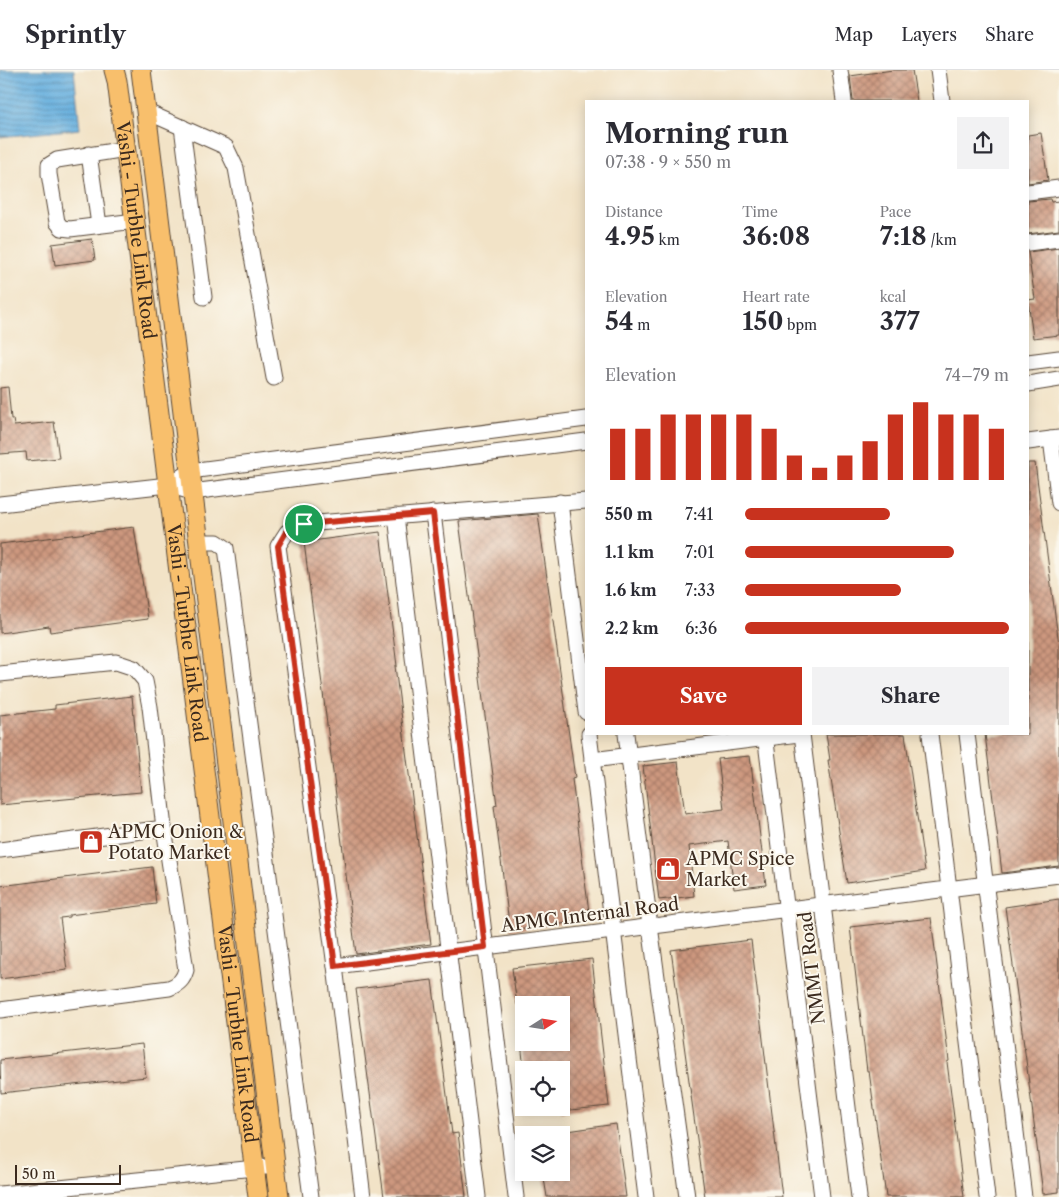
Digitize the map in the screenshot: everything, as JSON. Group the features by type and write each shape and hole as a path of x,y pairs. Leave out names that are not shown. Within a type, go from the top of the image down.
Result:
{"main road":[{"name":"Vashi - Turbhe Link Road","path":"142,72 145,111 279,1197"},
{"name":"Vashi - Turbhe Link Road","path":"114,74 126,149 258,1197"}],"street":[{"path":"840,70 844,100"},
{"path":"938,70 942,100"},
{"path":"145,111 226,147 236,168 274,378"},
{"path":"182,127 204,297"},
{"path":"126,149 57,160 49,165 49,174 57,222 62,228 70,229 135,221"},
{"path":"89,154 99,225"},
{"path":"1029,192 1059,188"},
{"path":"1029,243 1059,239"},
{"path":"1029,362 1059,358"},
{"path":"1029,384 1059,380"},
{"path":"168,485 190,471 585,419"},
{"path":"1029,442 1055,438 1059,503"},
{"path":"0,504 168,485 192,492 585,441"},
{"path":"363,1197 335,966 278,546 286,532 304,524 585,501"},
{"path":"560,502 585,704"},
{"path":"433,513 516,1197"},
{"path":"396,516 478,1197"},
{"path":"198,542 217,542 226,548 311,1197"},
{"path":"0,674 116,662 134,668 145,681 150,707 164,828 186,970 178,984 169,988 0,1010"},
{"path":"589,735 646,1197"},
{"path":"626,735 650,926 688,1197"},
{"path":"592,760 782,735"},
{"name":"NMMT Road","path":"800,735 859,1197"},
{"path":"930,735 987,1197"},
{"path":"967,735 1024,1197"},
{"path":"765,736 822,1197"},
{"path":"0,850 164,828"},
{"name":"APMC Internal Road","path":"335,966 1059,875"},
{"path":"0,1194 275,1166"}],"water":[{"path":"0,70 74,70 80,129 0,137"}],"building":[{"path":"893,70 912,70 917,100 853,100 850,76"},
{"path":"1041,133 1048,180 1029,183 1029,135"},
{"path":"1050,199 1051,202 1059,201 1059,230 1029,234 1029,201"},
{"path":"92,239 95,260 55,265 52,244"},
{"path":"1059,248 1059,335 1033,338 1029,300 1035,299 1029,252"},
{"path":"8,387 11,419 13,419 14,426 54,422 59,458 27,461 26,452 0,454 0,388"},
{"path":"1029,463 1035,463 1059,645 1059,866 1002,873 985,735 1029,735"},
{"path":"538,514 575,778 572,779 590,920 510,931 494,806 497,805 459,521"},
{"path":"134,527 148,619 50,632 49,626 0,633 0,544"},
{"path":"380,532 397,666 395,666 431,944 356,954 304,542"},
{"path":"132,696 141,792 0,805 0,715 55,709 55,705"},
{"path":"826,735 905,735 925,871 847,883 828,760 830,760"},
{"path":"750,756 766,885 734,889 728,841 689,846 694,896 659,900 643,766 678,762 685,814 724,809 718,759"},
{"path":"152,867 156,904 69,915 69,917 60,918 67,970 0,979 0,886"},
{"path":"1059,899 1059,1192 1043,1194 1005,907"},
{"path":"931,918 964,1197 886,1197 869,1071 867,1071 850,927"},
{"path":"751,940 782,1197 705,1197 671,950"},
{"path":"592,959 609,1106 570,1110 570,1061 523,1061 522,1051 570,1051 570,996 516,996 512,968"},
{"path":"432,980 452,1134 458,1133 466,1197 384,1197 356,989"},
{"path":"142,1044 146,1077 1,1093 0,1060"},
{"path":"616,1124 626,1197 547,1197 544,1181 570,1181 570,1131"}],"place":[{"name":"APMC Onion & Potato Market","path":"91,842"},
{"name":"APMC Spice Market","path":"668,869"}],"route":[{"path":"433,513 485,947 335,966 278,546 286,532 304,524 433,513"}]}
